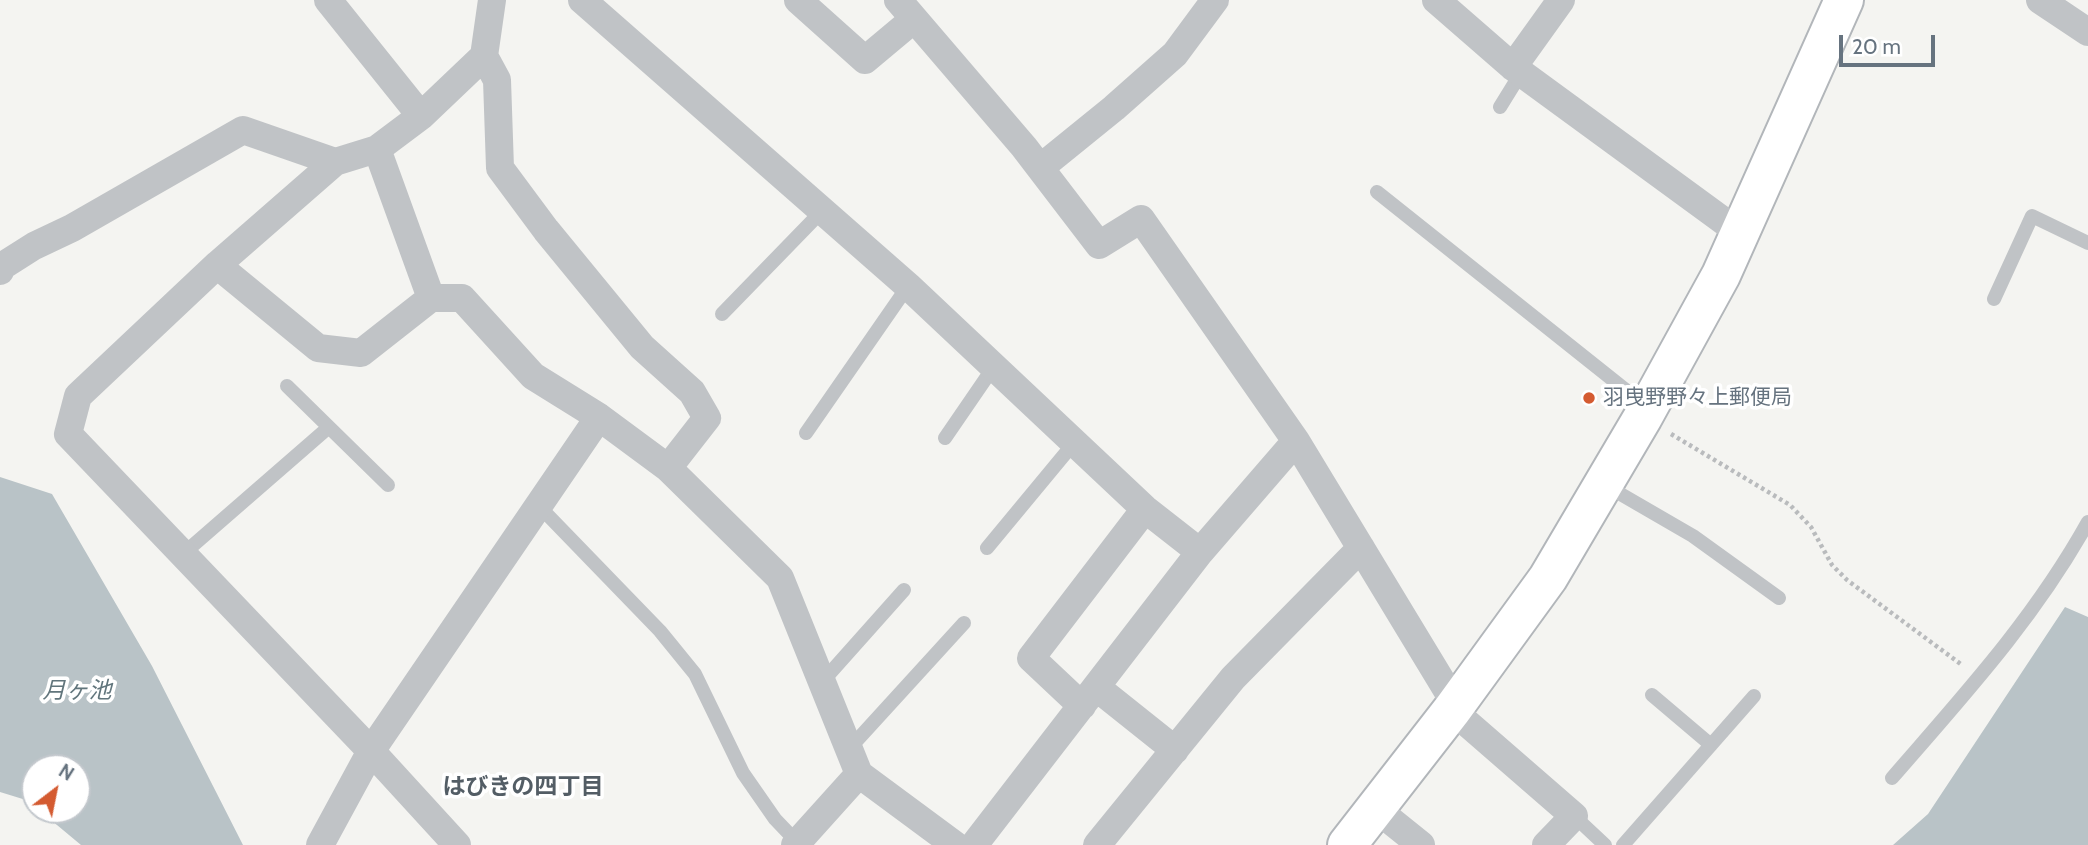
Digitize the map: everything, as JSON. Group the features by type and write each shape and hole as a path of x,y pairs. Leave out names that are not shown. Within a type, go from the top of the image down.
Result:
{"street":[{"path":"328,0 421,116"},
{"path":"492,0 484,56 497,80 500,168 545,230 642,347 692,392 706,418 668,468"},
{"path":"582,0 908,286 1145,509 1200,552"},
{"path":"798,0 865,60 906,10 1040,168 1098,245 1142,219 1296,441 1454,707 1574,816 1546,845"},
{"path":"1040,168 1175,54 1215,0"},
{"path":"1436,0 1517,70 1740,233"},
{"path":"1517,70 1561,0"},
{"path":"1347,845 1454,707 1548,578 1646,413 1721,275 1844,0"},
{"path":"2040,0 2088,32"},
{"path":"457,845 371,751 68,434 78,397 217,265 335,162 377,149 421,116 484,56"},
{"path":"0,271 1,267 34,246 72,228 243,130 335,162"},
{"path":"377,149 431,298"},
{"path":"217,265 318,348 361,353 431,298 462,298 533,376 599,417 668,468 780,578 854,762 955,845"},
{"path":"320,845 371,751 599,417"},
{"path":"974,845 1200,552 1296,441"},
{"path":"1145,509 1031,658 1175,750"},
{"path":"1097,845 1233,678 1361,548"},
{"path":"796,844 854,762"},
{"path":"1376,808 1421,845"}],"lane":[{"path":"1500,107 1517,70"},
{"path":"1377,192 1646,413"},
{"path":"722,314 822,211"},
{"path":"1994,299 2032,216 2088,243"},
{"path":"806,433 908,286"},
{"path":"945,438 993,368"},
{"path":"287,386 388,485"},
{"path":"183,554 329,428"},
{"path":"987,548 1074,443"},
{"path":"1603,485 1693,536 1779,598"},
{"path":"538,506 660,631 695,674 743,773 796,844"},
{"path":"1892,778 2034,610 2088,523"},
{"path":"822,682 904,590"},
{"path":"854,762 964,623"},
{"path":"1652,695 1711,745"},
{"path":"1623,845 1754,696"},
{"path":"1574,816 1605,845"}],"path":[{"path":"1646,413 1790,505 1811,527 1832,565 1847,579 1979,678"}],"water":[{"name":"月ヶ池","path":"0,477 52,494 152,666 243,845 81,845 56,824 91,824 91,754 21,754 21,798 0,792"},
{"path":"2065,607 2088,617 2088,845 1893,845 1928,814"}],"place":[{"name":"羽曳野野々上郵便局","path":"1589,398"}],"district":[{"name":"はびきの四丁目","path":"523,787"}]}
